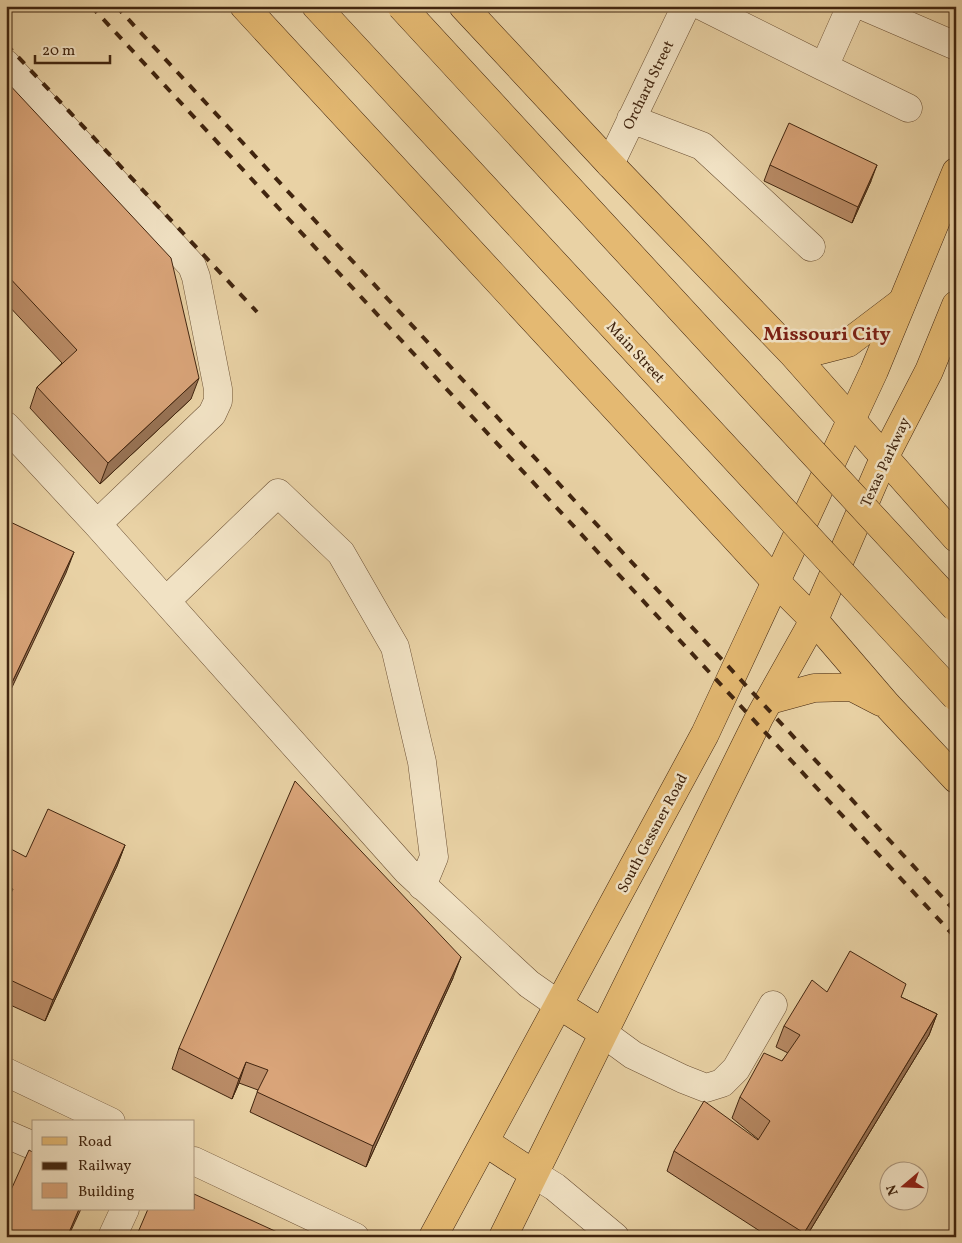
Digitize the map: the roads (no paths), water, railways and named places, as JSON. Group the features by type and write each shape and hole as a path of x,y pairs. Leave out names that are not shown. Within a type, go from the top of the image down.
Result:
{"main road":[{"path":"244,6 776,582 814,620 887,705 956,779"},
{"path":"401,6 956,608"},
{"path":"463,6 610,164 792,353 956,538"},
{"name":"Main Street","path":"322,13 956,697"},
{"path":"851,420 956,172"},
{"path":"792,353 821,350 848,343 902,302"},
{"name":"Texas Parkway","path":"814,620 884,458 929,371 956,305"},
{"name":"South Gessner Road","path":"433,1237 705,734 851,420"},
{"path":"503,1237 760,718 814,620"},
{"path":"770,700 814,688 852,687 887,705"},
{"path":"559,1005 604,1033"},
{"path":"485,1142 534,1174"}],"street":[{"name":"Orchard Street","path":"610,164 686,6"},
{"path":"702,6 908,108"},
{"path":"824,67 851,6"},
{"path":"863,6 956,46"},
{"path":"6,64 192,266 196,277 218,389 218,401 212,414 97,524"},
{"path":"631,119 702,146 810,247"},
{"path":"6,426 166,600 406,871 529,984 559,1005"},
{"path":"166,600 278,493 341,553 395,648 422,762 434,857 422,886"},
{"path":"604,1033 633,1056 706,1088 722,1083 736,1069 773,1005"},
{"path":"6,1072 107,1120"},
{"path":"6,1134 32,1145"},
{"path":"195,1161 355,1237"},
{"path":"534,1174 554,1187 615,1237"},
{"path":"112,1237 125,1210"}],"railway":[{"path":"91,6 956,938"},
{"path":"116,6 956,912"},
{"path":"6,44 257,312"}],"district":[{"name":"Missouri City","path":"827,333"}]}
